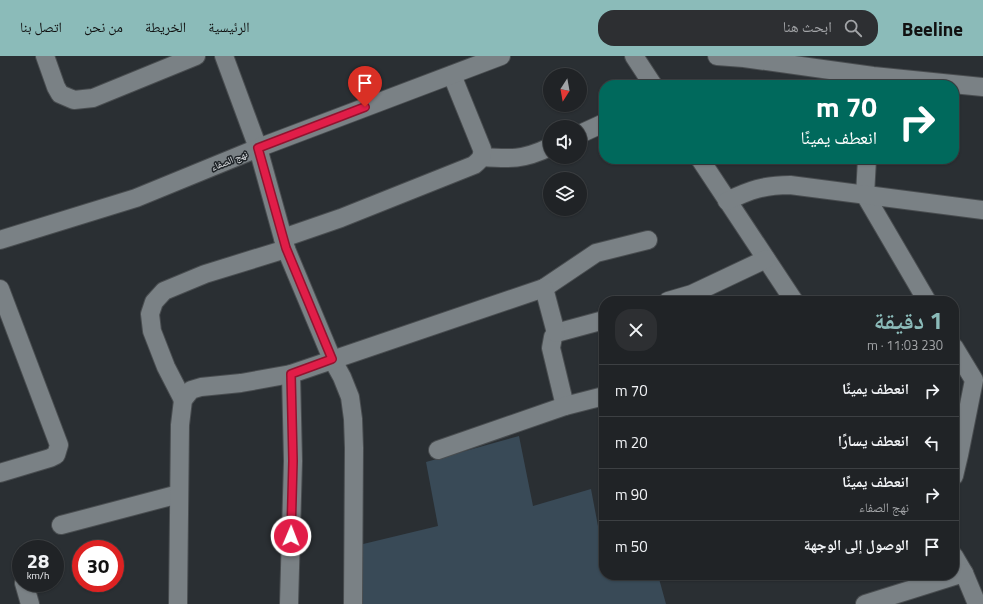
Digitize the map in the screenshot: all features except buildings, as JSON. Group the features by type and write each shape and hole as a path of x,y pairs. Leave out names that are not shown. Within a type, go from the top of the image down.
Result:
{"street":[{"path":"45,56 60,94 74,100 93,98 177,60 196,56"},
{"path":"224,56 258,148 285,243 332,359 342,376 350,397 353,419 354,448 353,604"},
{"name":"نهج الصفاء","path":"0,240 136,198 258,148 501,56"},
{"path":"634,56 650,80"},
{"path":"717,56 744,57 868,80"},
{"path":"183,400 166,367 152,331 150,314 154,302 164,291 474,165 482,157 482,149 452,75"},
{"path":"959,86 983,87"},
{"path":"587,131 599,125"},
{"path":"482,157 510,159 534,155 543,150"},
{"path":"703,164 791,296"},
{"path":"867,164 865,195 924,296"},
{"path":"727,201 749,190 773,185 790,185 983,210"},
{"path":"178,604 180,425 183,400 191,390 201,387 241,383 291,374 544,288 596,253 648,240"},
{"path":"685,296 766,258"},
{"path":"544,288 556,333"},
{"path":"0,289 59,445 56,455 50,458 0,473"},
{"path":"565,406 551,348 553,336 556,333 599,321"},
{"path":"959,353 978,378 959,455"},
{"path":"289,604 293,461 291,374"},
{"path":"438,450 565,406 599,397"},
{"path":"61,525 179,494"},
{"path":"959,564 977,604"},
{"path":"959,575 964,573"},
{"path":"865,604 942,580"},
{"path":"27,592 30,604"}],"shaded area":[{"path":"519,436 533,506 591,489 599,531 599,580 659,580 666,604 359,604 359,545 438,526 426,462"}],"route":[{"path":"291,536 293,461 291,374 332,359 286,248 258,148 365,107"}]}
